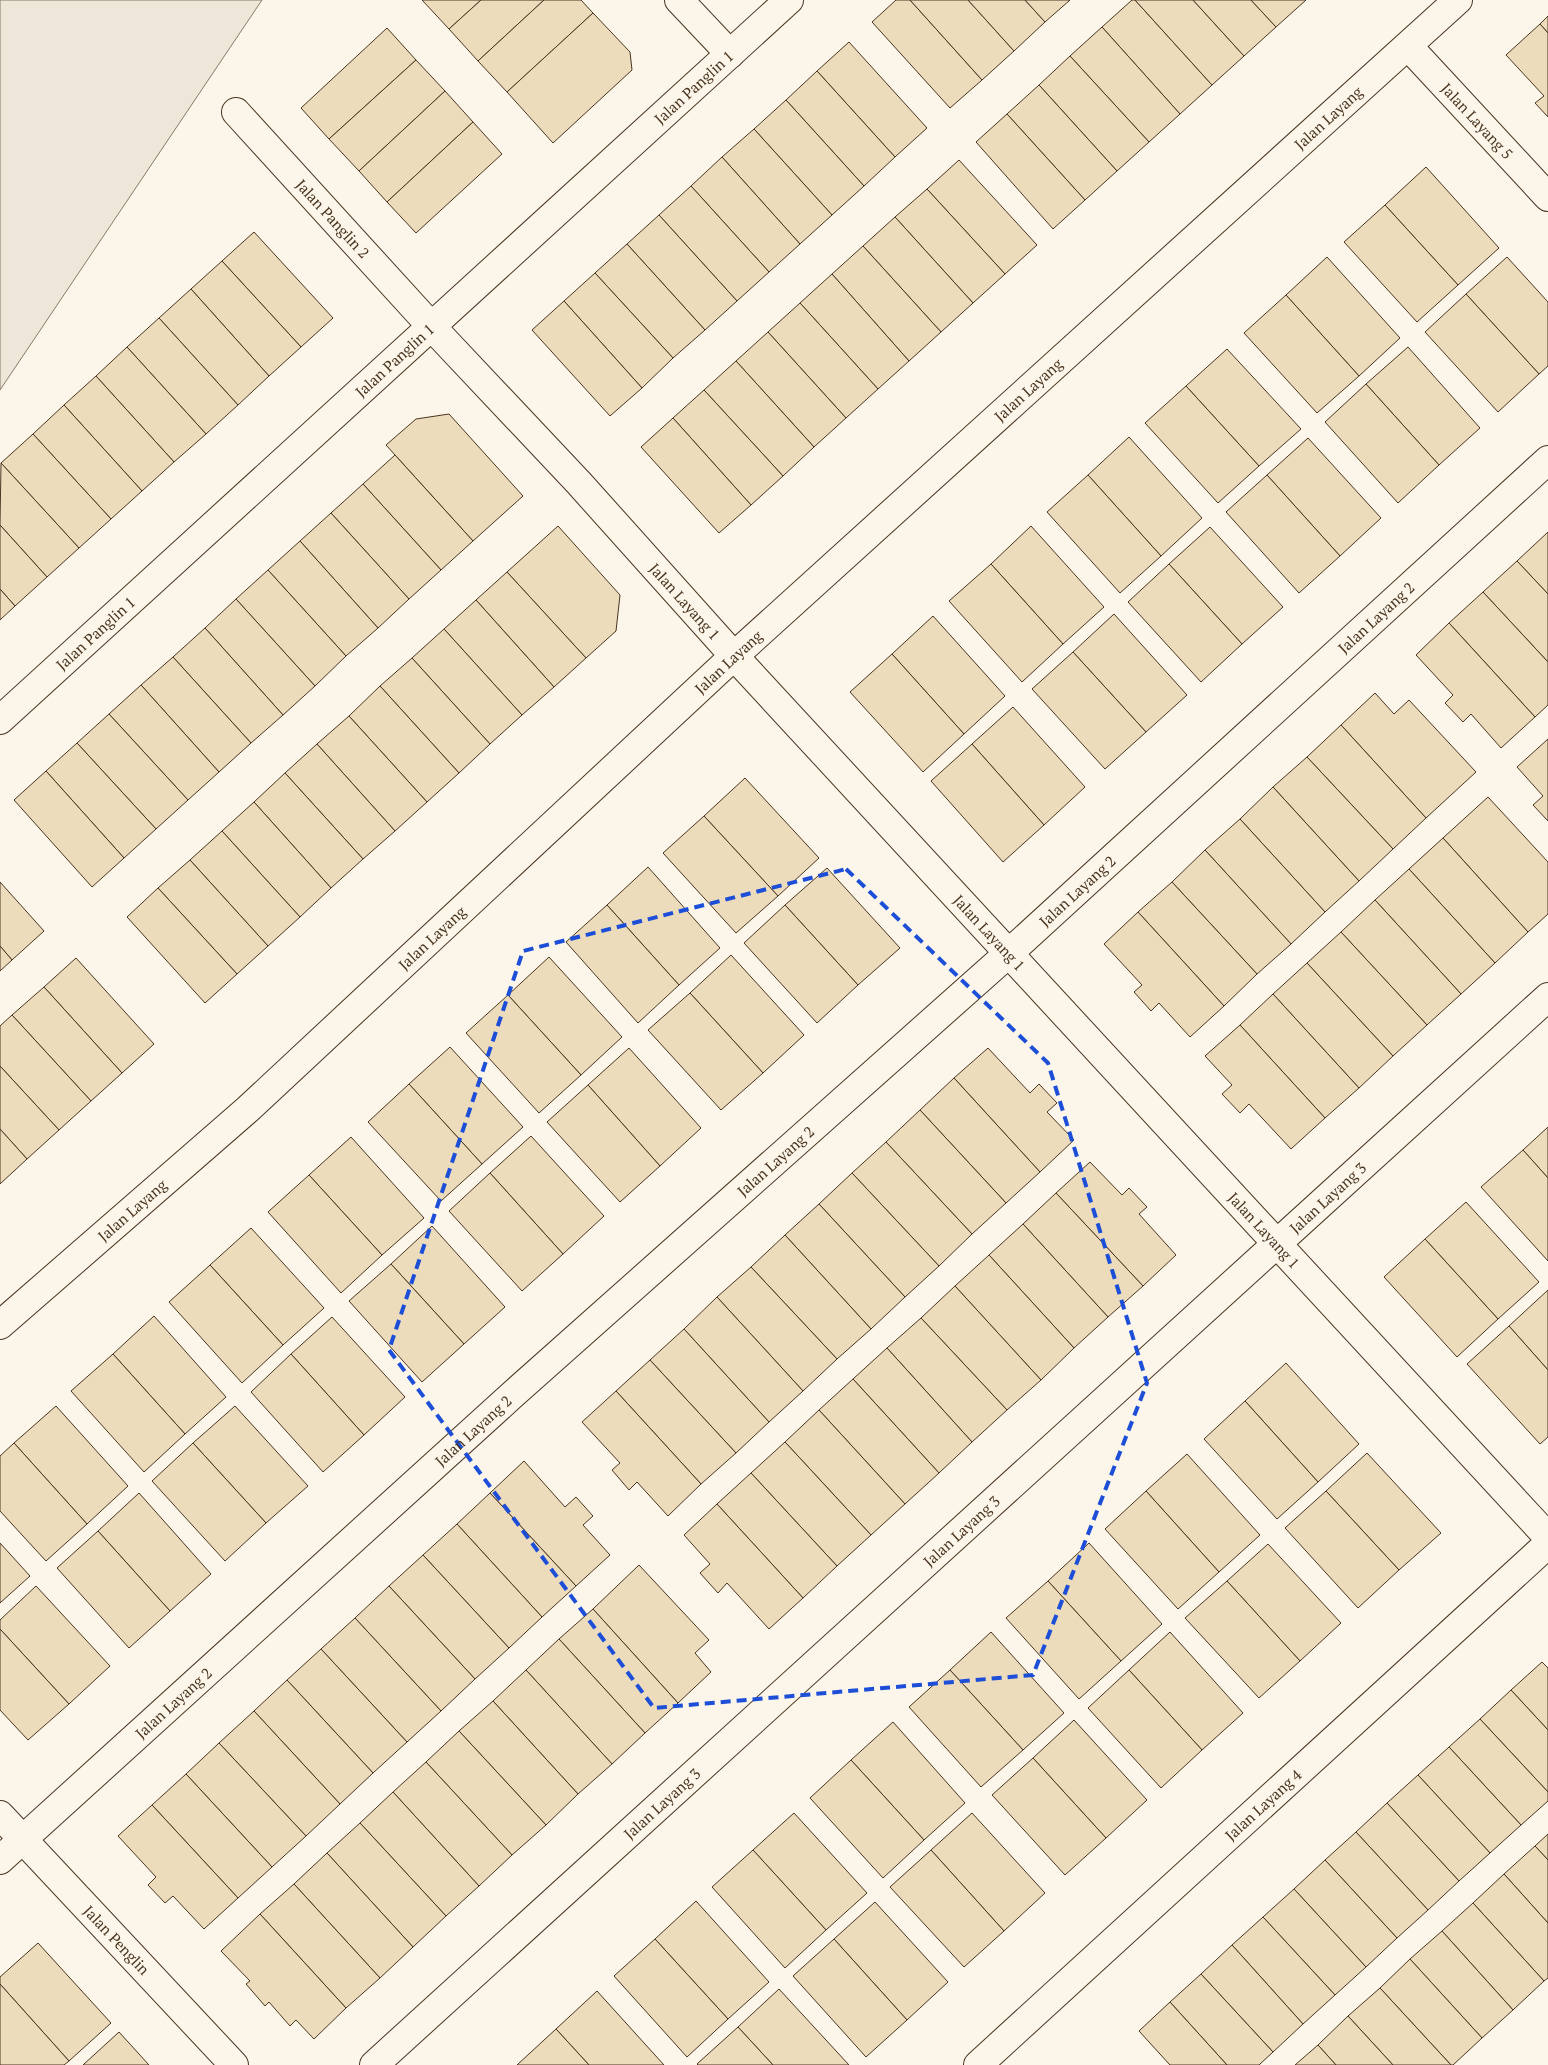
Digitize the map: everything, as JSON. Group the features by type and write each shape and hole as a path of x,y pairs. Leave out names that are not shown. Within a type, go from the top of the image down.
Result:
{"street":[{"path":"679,0 730,54"},
{"name":"Jalan Panglin 1","path":"0,720 789,0"},
{"name":"Jalan Layang","path":"0,1325 248,1109 734,656 1458,0"},
{"name":"Jalan Layang 5","path":"1408,46 1548,197"},
{"name":"Jalan Panglin 2","path":"236,112 431,326"},
{"name":"Jalan Layang 1","path":"431,326 1548,1537"},
{"name":"Jalan Layang 2","path":"0,1860 511,1396 1009,953 1548,460"},
{"name":"Jalan Layang 3","path":"374,2065 1548,998"},
{"name":"Jalan Layang 4","path":"978,2065 1548,1544"},
{"name":"Jalan Penglin","path":"0,1815 234,2065"}],"highlighted area":[{"path":"846,869 1048,1063 1147,1383 1033,1675 654,1708 389,1350 523,951"}],"shaded area":[{"path":"0,0 262,0 0,390"}],"building":[{"path":"422,0 481,0 449,29"},
{"path":"481,0 544,0 478,61 449,29"},
{"path":"544,0 581,0 593,13 507,92 478,61"},
{"path":"896,0 910,0 982,80 950,108 872,22"},
{"path":"910,0 968,0 1014,51 982,80"},
{"path":"968,0 1025,0 1045,22 1014,51"},
{"path":"1025,0 1070,0 1045,22"},
{"path":"1132,0 1135,0 1212,85 1180,114 1102,27"},
{"path":"1135,0 1193,0 1244,56 1212,85"},
{"path":"1193,0 1251,0 1276,27 1244,56"},
{"path":"1251,0 1306,0 1276,27"},
{"path":"593,13 630,52 632,70 553,143 507,92"},
{"path":"1548,16 1548,33 1540,24"},
{"path":"1540,24 1548,33 1548,117 1535,103 1544,96 1506,55"},
{"path":"1102,27 1180,114 1149,142 1070,56"},
{"path":"387,28 416,60 329,139 301,108"},
{"path":"849,42 927,128 895,157 817,71"},
{"path":"1070,56 1149,142 1117,171 1039,85"},
{"path":"416,60 445,91 359,171 329,139"},
{"path":"817,71 895,157 864,186 786,100"},
{"path":"1039,85 1117,171 1085,200 1007,114"},
{"path":"445,91 473,122 387,202 359,171"},
{"path":"786,100 864,186 832,215 754,129"},
{"path":"1007,114 1085,200 1053,229 976,142"},
{"path":"473,122 502,154 416,233 387,202"},
{"path":"754,129 832,215 800,244 722,157"},
{"path":"722,157 800,244 769,272 691,186"},
{"path":"959,160 1037,245 1005,274 927,189"},
{"path":"1426,167 1499,248 1458,285 1385,205"},
{"path":"691,186 769,272 737,301 659,215"},
{"path":"927,189 1005,274 973,303 895,217"},
{"path":"1385,205 1458,285 1417,322 1344,242"},
{"path":"659,215 737,301 705,330 627,244"},
{"path":"895,217 973,303 941,332 863,246"},
{"path":"254,232 333,318 301,347 222,261"},
{"path":"627,244 705,330 673,358 595,273"},
{"path":"863,246 941,332 909,361 832,274"},
{"path":"1327,257 1400,338 1359,376 1286,295"},
{"path":"1507,257 1548,302 1548,366 1539,374 1466,294"},
{"path":"222,261 301,347 269,376 191,289"},
{"path":"595,273 673,358 642,388 564,301"},
{"path":"832,274 909,361 878,389 800,303"},
{"path":"191,289 269,376 238,405 159,318"},
{"path":"1466,294 1539,374 1498,412 1425,332"},
{"path":"1286,295 1359,376 1317,413 1244,333"},
{"path":"564,301 642,388 610,416 532,330"},
{"path":"800,303 878,389 846,418 768,332"},
{"path":"159,318 238,405 206,434 127,347"},
{"path":"768,332 846,418 814,447 736,361"},
{"path":"127,347 206,434 174,462 96,376"},
{"path":"1408,347 1480,428 1439,465 1366,384"},
{"path":"1227,349 1301,429 1259,466 1186,386"},
{"path":"736,361 814,447 783,476 704,390"},
{"path":"96,376 174,462 142,491 64,405"},
{"path":"1366,384 1439,465 1398,503 1325,422"},
{"path":"1186,386 1259,466 1218,503 1145,423"},
{"path":"704,390 783,476 751,505 673,418"},
{"path":"64,405 142,491 111,519 33,434"},
{"path":"449,414 523,496 473,541 386,445 416,419"},
{"path":"673,418 751,505 719,533 641,447"},
{"path":"33,434 111,519 79,548 1,463"},
{"path":"1129,437 1202,518 1161,556 1088,475"},
{"path":"1308,438 1381,518 1340,556 1267,475"},
{"path":"395,455 473,541 441,570 363,484"},
{"path":"1,463 79,548 47,577 0,525"},
{"path":"1088,475 1161,556 1120,593 1047,512"},
{"path":"1267,475 1340,556 1299,593 1226,512"},
{"path":"363,484 441,570 409,599 331,513"},
{"path":"331,513 409,599 378,628 300,541"},
{"path":"0,525 47,577 15,606 0,589"},
{"path":"558,526 620,595 616,631 586,658 507,572"},
{"path":"1031,526 1104,607 1063,644 991,564"},
{"path":"1210,527 1283,607 1242,644 1169,564"},
{"path":"1548,532 1548,594 1517,561"},
{"path":"300,541 378,628 346,656 268,570"},
{"path":"1517,561 1548,594 1548,662 1483,592"},
{"path":"991,564 1063,644 1022,682 949,601"},
{"path":"1169,564 1242,644 1201,682 1128,602"},
{"path":"268,570 346,656 315,686 236,599"},
{"path":"507,572 586,658 554,687 476,600"},
{"path":"0,589 15,606 0,620"},
{"path":"1483,592 1548,662 1548,705 1535,717 1449,623"},
{"path":"236,599 315,686 283,715 205,628"},
{"path":"476,600 554,687 522,715 444,629"},
{"path":"1114,614 1187,695 1146,732 1073,652"},
{"path":"933,616 1005,696 964,734 892,654"},
{"path":"1449,623 1535,717 1501,748 1471,714 1463,722 1445,703 1453,695 1416,655"},
{"path":"205,628 283,715 251,743 173,657"},
{"path":"444,629 522,715 490,744 412,658"},
{"path":"1073,652 1146,732 1105,769 1032,689"},
{"path":"892,654 964,734 923,772 850,692"},
{"path":"173,657 251,743 219,772 141,685"},
{"path":"412,658 490,744 459,773 380,686"},
{"path":"141,685 219,772 188,800 109,714"},
{"path":"380,686 459,773 427,802 349,716"},
{"path":"1375,693 1394,714 1409,700 1476,772 1426,818 1341,725"},
{"path":"1013,707 1085,787 1044,825 972,744"},
{"path":"109,714 188,800 156,829 77,743"},
{"path":"349,716 427,802 395,831 317,744"},
{"path":"1341,725 1426,818 1393,849 1307,757"},
{"path":"1548,739 1548,821 1533,805 1543,796 1517,767"},
{"path":"77,743 156,829 124,858 46,771"},
{"path":"317,744 395,831 363,859 285,773"},
{"path":"972,744 1044,825 1003,862 931,781"},
{"path":"1307,757 1393,849 1359,881 1273,787"},
{"path":"46,771 124,858 92,887 14,800"},
{"path":"285,773 363,859 331,888 254,802"},
{"path":"745,778 819,858 778,896 704,816"},
{"path":"1273,787 1359,881 1325,912 1240,819"},
{"path":"1488,797 1548,862 1548,914 1528,932 1443,838"},
{"path":"254,802 331,888 300,917 222,831"},
{"path":"704,816 778,896 736,933 663,853"},
{"path":"1240,819 1325,912 1291,944 1205,850"},
{"path":"222,831 300,917 268,946 190,860"},
{"path":"1443,838 1528,932 1495,963 1409,869"},
{"path":"1205,850 1291,944 1257,974 1172,882"},
{"path":"190,860 268,946 237,974 158,888"},
{"path":"648,867 720,948 679,985 607,905"},
{"path":"827,868 900,948 858,985 785,905"},
{"path":"1409,869 1495,963 1461,994 1375,900"},
{"path":"0,882 44,931 12,960 0,946"},
{"path":"1172,882 1257,974 1224,1006 1138,912"},
{"path":"158,888 237,974 205,1003 127,917"},
{"path":"1375,900 1461,994 1427,1025 1341,932"},
{"path":"607,905 679,985 638,1023 566,942"},
{"path":"785,905 858,985 817,1023 744,943"},
{"path":"1138,912 1224,1006 1190,1037 1159,1003 1151,1011 1134,992 1142,985 1104,944"},
{"path":"1341,932 1427,1025 1393,1056 1307,963"},
{"path":"0,946 12,960 0,971"},
{"path":"731,955 804,1035 763,1073 690,993"},
{"path":"549,957 622,1037 581,1075 508,995"},
{"path":"76,958 154,1044 122,1073 44,987"},
{"path":"1307,963 1393,1056 1359,1088 1273,994"},
{"path":"44,987 122,1073 91,1101 12,1015"},
{"path":"690,993 763,1073 721,1110 648,1030"},
{"path":"1273,994 1359,1088 1325,1118 1240,1025"},
{"path":"508,995 581,1075 539,1113 466,1033"},
{"path":"12,1015 91,1101 59,1130 0,1066 0,1026"},
{"path":"1240,1025 1325,1118 1291,1149 1249,1104 1240,1113 1222,1094 1232,1085 1205,1056"},
{"path":"450,1047 523,1127 482,1164 409,1084"},
{"path":"629,1048 701,1128 660,1166 588,1085"},
{"path":"988,1048 1030,1093 1039,1084 1057,1103 1047,1112 1074,1140 1040,1172 954,1078"},
{"path":"0,1066 59,1130 27,1159 0,1129"},
{"path":"954,1078 1040,1172 1006,1203 920,1110"},
{"path":"409,1084 482,1164 441,1201 368,1122"},
{"path":"588,1085 660,1166 620,1202 547,1122"},
{"path":"920,1110 1006,1203 972,1234 886,1142"},
{"path":"1548,1127 1548,1178 1523,1150"},
{"path":"0,1129 27,1159 0,1184"},
{"path":"531,1136 604,1216 563,1254 490,1173"},
{"path":"351,1137 424,1218 382,1255 309,1175"},
{"path":"886,1142 972,1234 939,1266 852,1173"},
{"path":"1523,1150 1548,1178 1548,1261 1481,1187"},
{"path":"1090,1162 1122,1195 1129,1188 1147,1207 1139,1214 1176,1255 1143,1286 1056,1193"},
{"path":"490,1173 563,1254 522,1291 449,1211"},
{"path":"852,1173 939,1266 905,1297 819,1204"},
{"path":"309,1175 382,1255 341,1293 268,1212"},
{"path":"1056,1193 1143,1286 1108,1317 1023,1224"},
{"path":"1466,1202 1539,1282 1498,1319 1425,1239"},
{"path":"819,1204 905,1297 871,1329 785,1235"},
{"path":"1023,1224 1108,1317 1074,1348 989,1255"},
{"path":"432,1226 505,1307 464,1344 391,1264"},
{"path":"251,1228 324,1308 283,1345 210,1265"},
{"path":"785,1235 871,1329 837,1359 751,1267"},
{"path":"1425,1239 1498,1319 1457,1357 1384,1277"},
{"path":"989,1255 1074,1348 1041,1380 955,1286"},
{"path":"391,1264 464,1344 422,1382 349,1301"},
{"path":"210,1265 283,1345 242,1383 169,1302"},
{"path":"751,1267 837,1359 803,1391 717,1297"},
{"path":"955,1286 1041,1380 1007,1410 921,1318"},
{"path":"1548,1290 1548,1370 1509,1326"},
{"path":"717,1297 803,1391 769,1422 684,1329"},
{"path":"154,1316 226,1397 185,1434 113,1354"},
{"path":"332,1317 405,1397 364,1435 291,1354"},
{"path":"921,1318 1007,1410 972,1442 887,1348"},
{"path":"1509,1326 1548,1370 1548,1437 1540,1444 1467,1364"},
{"path":"684,1329 769,1422 736,1453 650,1360"},
{"path":"887,1348 972,1442 939,1473 853,1379"},
{"path":"113,1354 185,1434 144,1472 71,1391"},
{"path":"291,1354 364,1435 323,1472 251,1392"},
{"path":"650,1360 736,1453 701,1484 616,1391"},
{"path":"1286,1363 1359,1444 1318,1482 1245,1401"},
{"path":"853,1379 939,1473 905,1504 819,1410"},
{"path":"616,1391 701,1484 668,1516 637,1482 629,1490 612,1470 620,1463 582,1422"},
{"path":"1245,1401 1318,1482 1277,1519 1204,1439"},
{"path":"56,1406 128,1486 87,1524 14,1443"},
{"path":"235,1406 308,1486 266,1523 193,1443"},
{"path":"819,1410 905,1504 871,1535 785,1442"},
{"path":"785,1442 871,1535 837,1566 751,1473"},
{"path":"14,1443 87,1524 46,1561 0,1511 0,1456"},
{"path":"193,1443 266,1523 225,1561 152,1481"},
{"path":"1367,1453 1441,1533 1399,1570 1326,1491"},
{"path":"1187,1454 1260,1535 1219,1572 1146,1491"},
{"path":"524,1461 565,1507 576,1497 593,1516 583,1525 610,1555 576,1586 490,1493"},
{"path":"751,1473 837,1566 803,1598 717,1504"},
{"path":"1146,1491 1219,1572 1178,1609 1105,1529"},
{"path":"1326,1491 1399,1570 1358,1608 1285,1528"},
{"path":"139,1493 211,1574 170,1611 98,1531"},
{"path":"490,1493 576,1586 542,1617 457,1524"},
{"path":"717,1504 803,1598 769,1629 727,1583 718,1593 700,1573 710,1564 684,1535"},
{"path":"457,1524 542,1617 509,1648 423,1555"},
{"path":"98,1531 170,1611 129,1648 57,1568"},
{"path":"0,1543 30,1576 0,1603"},
{"path":"1089,1543 1162,1624 1121,1661 1048,1581"},
{"path":"1268,1544 1341,1623 1300,1661 1227,1581"},
{"path":"423,1555 509,1648 475,1679 389,1586"},
{"path":"639,1565 709,1640 695,1653 711,1672 678,1703 593,1609"},
{"path":"1048,1581 1121,1661 1079,1699 1006,1618"},
{"path":"1227,1581 1300,1661 1259,1698 1185,1618"},
{"path":"36,1586 110,1666 69,1704 0,1629 0,1620"},
{"path":"389,1586 475,1679 441,1711 355,1618"},
{"path":"593,1609 678,1703 645,1733 559,1639"},
{"path":"355,1618 441,1711 407,1742 321,1649"},
{"path":"0,1629 69,1704 28,1740 0,1710"},
{"path":"991,1632 1064,1713 1023,1750 950,1670"},
{"path":"1170,1632 1243,1713 1202,1750 1129,1670"},
{"path":"559,1639 645,1733 612,1764 526,1670"},
{"path":"321,1649 407,1742 373,1773 287,1680"},
{"path":"1542,1662 1548,1668 1548,1730 1511,1690"},
{"path":"526,1670 612,1764 578,1794 493,1701"},
{"path":"950,1670 1023,1750 981,1787 909,1707"},
{"path":"1129,1670 1202,1750 1161,1788 1088,1708"},
{"path":"287,1680 373,1773 340,1804 254,1711"},
{"path":"1511,1690 1548,1730 1548,1792 1480,1719"},
{"path":"493,1701 578,1794 546,1825 459,1731"},
{"path":"254,1711 340,1804 306,1836 219,1743"},
{"path":"1480,1719 1548,1792 1548,1801 1521,1825 1449,1747"},
{"path":"1074,1720 1147,1800 1106,1838 1033,1758"},
{"path":"893,1722 965,1803 924,1840 851,1760"},
{"path":"459,1731 546,1825 512,1855 426,1762"},
{"path":"219,1743 306,1836 272,1867 186,1774"},
{"path":"1449,1747 1521,1825 1490,1853 1418,1775"},
{"path":"1033,1758 1106,1838 1065,1875 992,1795"},
{"path":"851,1760 924,1840 883,1878 810,1798"},
{"path":"426,1762 512,1855 479,1886 393,1792"},
{"path":"186,1774 272,1867 238,1898 152,1805"},
{"path":"1418,1775 1490,1853 1459,1881 1387,1803"},
{"path":"393,1792 479,1886 446,1916 360,1823"},
{"path":"1387,1803 1459,1881 1428,1910 1356,1832"},
{"path":"152,1805 238,1898 204,1929 173,1896 165,1903 148,1885 156,1877 118,1836"},
{"path":"794,1813 867,1893 826,1930 753,1850"},
{"path":"972,1813 1045,1893 1004,1931 931,1850"},
{"path":"360,1823 446,1916 413,1947 327,1853"},
{"path":"1356,1832 1428,1910 1397,1938 1325,1860"},
{"path":"1548,1834 1548,1860 1535,1846"},
{"path":"1535,1846 1548,1860 1548,1923 1504,1874"},
{"path":"753,1850 826,1930 785,1968 712,1887"},
{"path":"931,1850 1004,1931 964,1967 890,1887"},
{"path":"327,1853 413,1947 380,1978 294,1884"},
{"path":"1325,1860 1397,1938 1366,1967 1294,1889"},
{"path":"1504,1874 1548,1923 1548,1978 1544,1981 1473,1903"},
{"path":"294,1884 380,1978 346,2008 260,1914"},
{"path":"1294,1889 1366,1967 1335,1995 1263,1917"},
{"path":"696,1901 769,1982 728,2019 655,1939"},
{"path":"875,1902 948,1982 907,2020 834,1939"},
{"path":"1473,1903 1544,1981 1513,2010 1442,1931"},
{"path":"260,1914 346,2008 314,2039 296,2020 290,2026 269,2002 265,2006 246,1984 250,1981 221,1951"},
{"path":"1263,1917 1335,1995 1303,2024 1232,1945"},
{"path":"1442,1931 1513,2010 1482,2038 1410,1959"},
{"path":"655,1939 728,2019 687,2057 614,1976"},
{"path":"834,1939 907,2020 866,2057 793,1976"},
{"path":"38,1943 111,2023 69,2061 0,1984 0,1977"},
{"path":"1232,1945 1303,2024 1273,2052 1201,1974"},
{"path":"1410,1959 1482,2038 1453,2065 1380,1988"},
{"path":"1201,1974 1273,2052 1259,2065 1227,2065 1170,2002"},
{"path":"0,1984 69,2061 64,2065 0,2065"},
{"path":"1380,1988 1451,2065 1393,2065 1348,2016"},
{"path":"779,1989 849,2065 773,2065 738,2027"},
{"path":"597,1991 664,2065 589,2065 556,2029"},
{"path":"1170,2002 1227,2065 1170,2065 1139,2031"},
{"path":"1348,2016 1393,2065 1336,2065 1318,2045"},
{"path":"738,2027 773,2065 697,2064"},
{"path":"556,2029 589,2065 517,2065"},
{"path":"119,2032 149,2065 83,2065"},
{"path":"1318,2045 1336,2065 1295,2065"}]}
